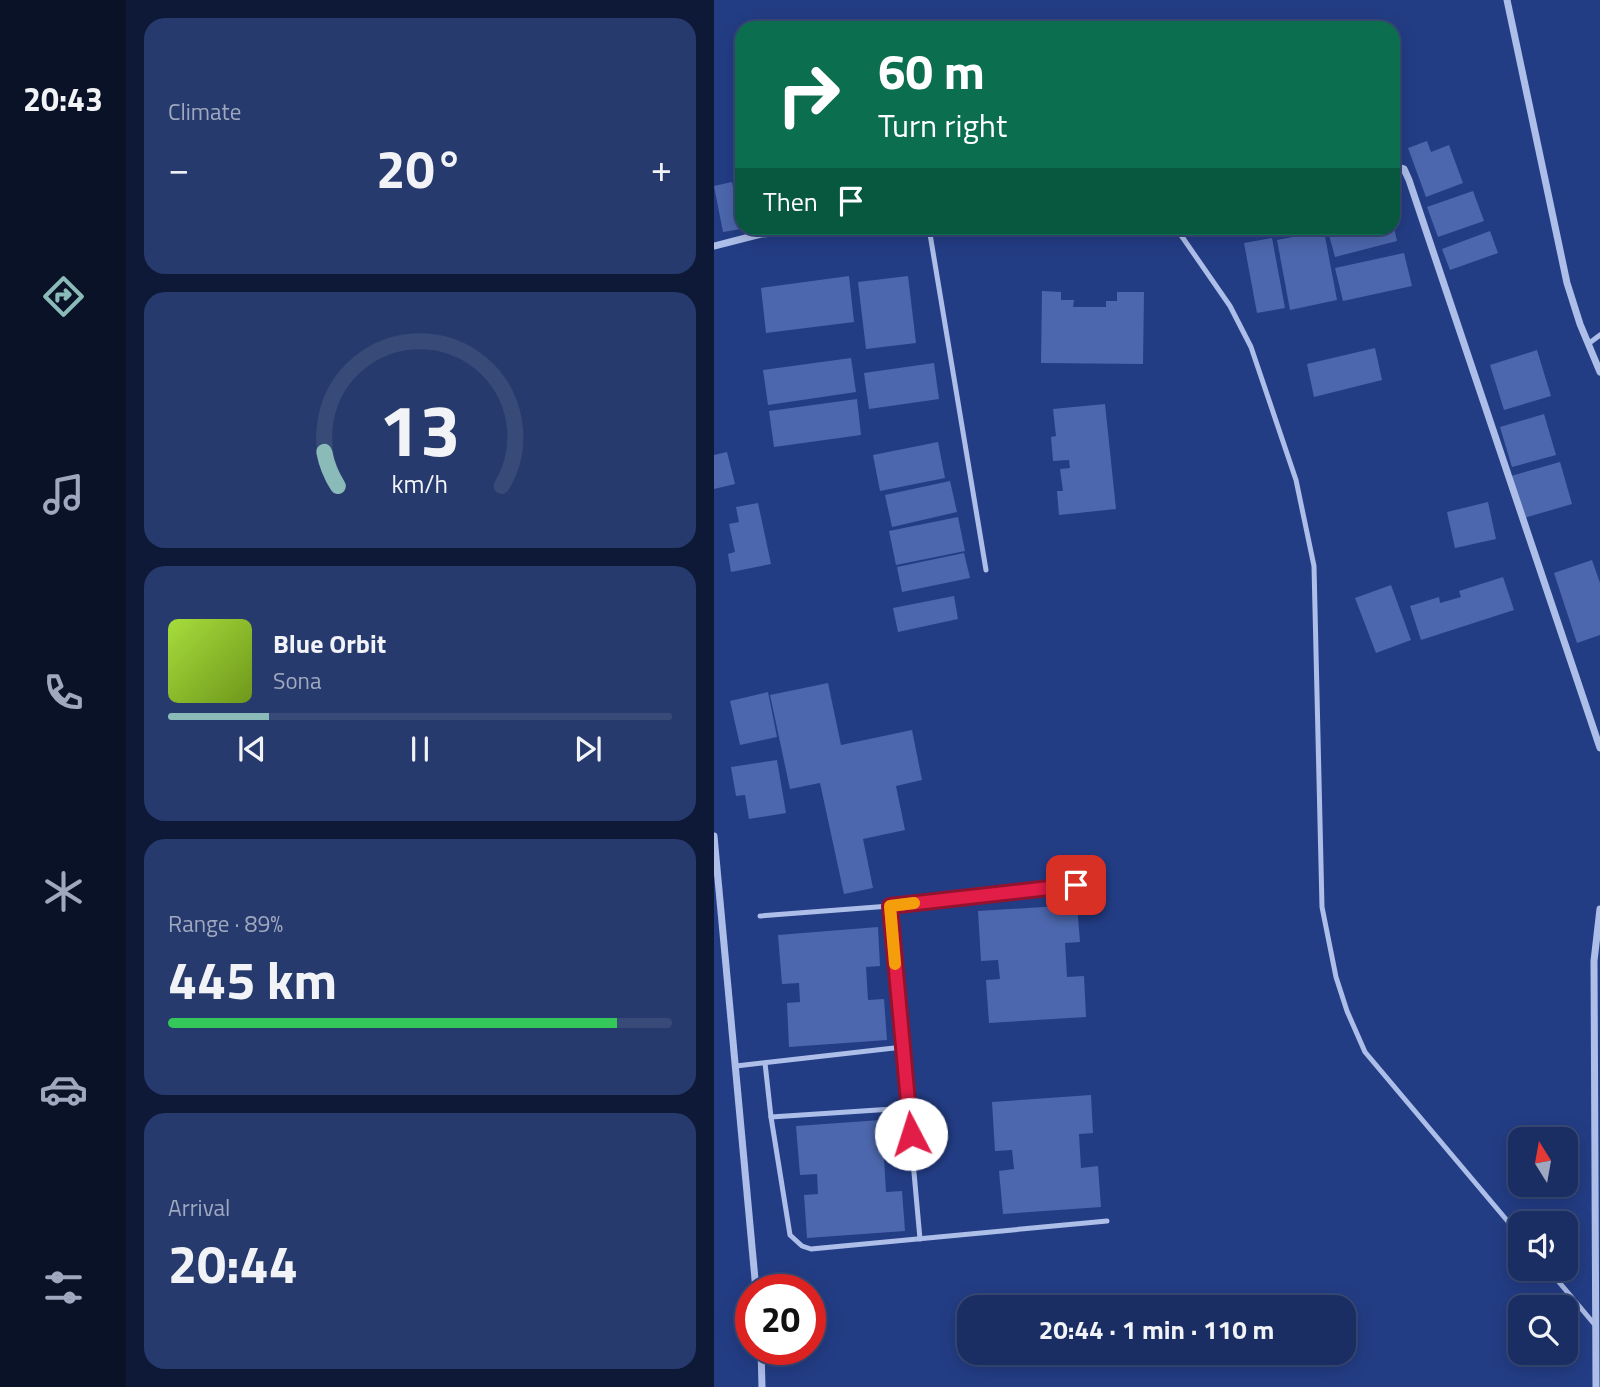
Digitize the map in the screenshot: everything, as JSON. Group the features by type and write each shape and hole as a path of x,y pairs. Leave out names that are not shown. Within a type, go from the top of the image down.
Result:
{"street":[{"path":"1507,0 1567,283 1600,372"},
{"path":"1400,168 1404,169 1409,180 1600,748"},
{"path":"714,246 757,235"},
{"path":"714,836 755,1274"},
{"path":"1596,1387 1597,1010 1594,961 1600,909"},
{"path":"761,1365 762,1387"}],"lane":[{"path":"930,235 986,570"},
{"path":"1181,235 1230,306 1251,347 1296,480 1314,566 1322,907 1336,976 1347,1011 1365,1052 1508,1222"},
{"path":"1588,344 1600,335"},
{"path":"760,916 890,906 1076,885"},
{"path":"890,906 920,1239"},
{"path":"736,1066 903,1047"},
{"path":"765,1063 790,1235 802,1246 811,1249 1107,1221"},
{"path":"771,1118 908,1108"},
{"path":"1558,1281 1595,1325"}],"building":[{"path":"1427,141 1431,152 1449,145 1463,183 1426,197 1408,148"},
{"path":"732,182 735,230 723,232 714,186"},
{"path":"1473,191 1484,221 1438,237 1427,207"},
{"path":"1490,231 1498,253 1450,270 1442,249"},
{"path":"1303,235 1325,235 1337,300 1290,310 1277,240"},
{"path":"1329,235 1396,235 1397,241 1335,257"},
{"path":"1272,238 1285,308 1257,313 1244,243"},
{"path":"1404,253 1412,286 1343,301 1335,268"},
{"path":"849,276 854,322 766,333 761,288"},
{"path":"908,276 916,343 866,349 858,282"},
{"path":"1042,291 1061,292 1061,300 1074,300 1073,307 1106,307 1106,301 1117,301 1117,292 1144,292 1143,364 1041,363"},
{"path":"1375,348 1382,380 1314,397 1307,364"},
{"path":"1537,350 1551,396 1504,410 1490,365"},
{"path":"851,358 856,392 768,405 763,370"},
{"path":"934,363 939,399 869,409 864,373"},
{"path":"857,399 861,435 774,447 769,411"},
{"path":"1105,404 1116,509 1059,515 1057,491 1063,491 1060,469 1070,468 1069,460 1053,461 1051,437 1056,436 1053,409"},
{"path":"1544,414 1556,455 1512,467 1500,427"},
{"path":"938,442 945,478 880,491 873,455"},
{"path":"727,452 735,484 714,489 714,455"},
{"path":"1560,462 1572,504 1524,518 1511,476"},
{"path":"950,481 957,512 892,527 885,495"},
{"path":"1488,502 1496,539 1455,548 1447,512"},
{"path":"758,503 771,564 731,572 728,554 735,552 729,524 739,522 736,507"},
{"path":"958,517 965,551 896,565 889,531"},
{"path":"964,553 970,578 902,592 897,567"},
{"path":"1592,560 1600,583 1600,635 1577,643 1554,573"},
{"path":"1503,577 1514,610 1421,640 1410,606 1439,597 1440,603 1461,597 1459,591"},
{"path":"1391,585 1411,640 1376,653 1355,598"},
{"path":"954,596 958,619 898,632 893,608"},
{"path":"828,683 841,745 912,730 922,780 896,786 905,830 863,839 873,888 844,894 820,783 790,789 770,695"},
{"path":"768,692 777,737 740,745 730,701"},
{"path":"777,760 786,813 749,819 745,795 736,796 731,767"},
{"path":"1077,905 1080,942 1065,943 1067,977 1084,976 1086,1017 989,1023 986,980 1000,979 998,960 981,961 978,911"},
{"path":"878,927 880,966 866,967 868,1000 884,999 887,1040 789,1047 787,1003 800,1002 799,983 782,984 778,935"},
{"path":"1091,1095 1093,1133 1079,1134 1081,1168 1098,1166 1101,1207 1003,1214 999,1171 1014,1169 1012,1150 995,1151 992,1102"},
{"path":"895,1119 898,1157 884,1158 886,1192 902,1191 905,1231 807,1238 804,1195 818,1194 817,1174 800,1175 796,1126"}],"slow traffic":[{"path":"895,964 890,906 914,903"}],"route":[{"path":"911,1134 890,906 1076,885"}]}
